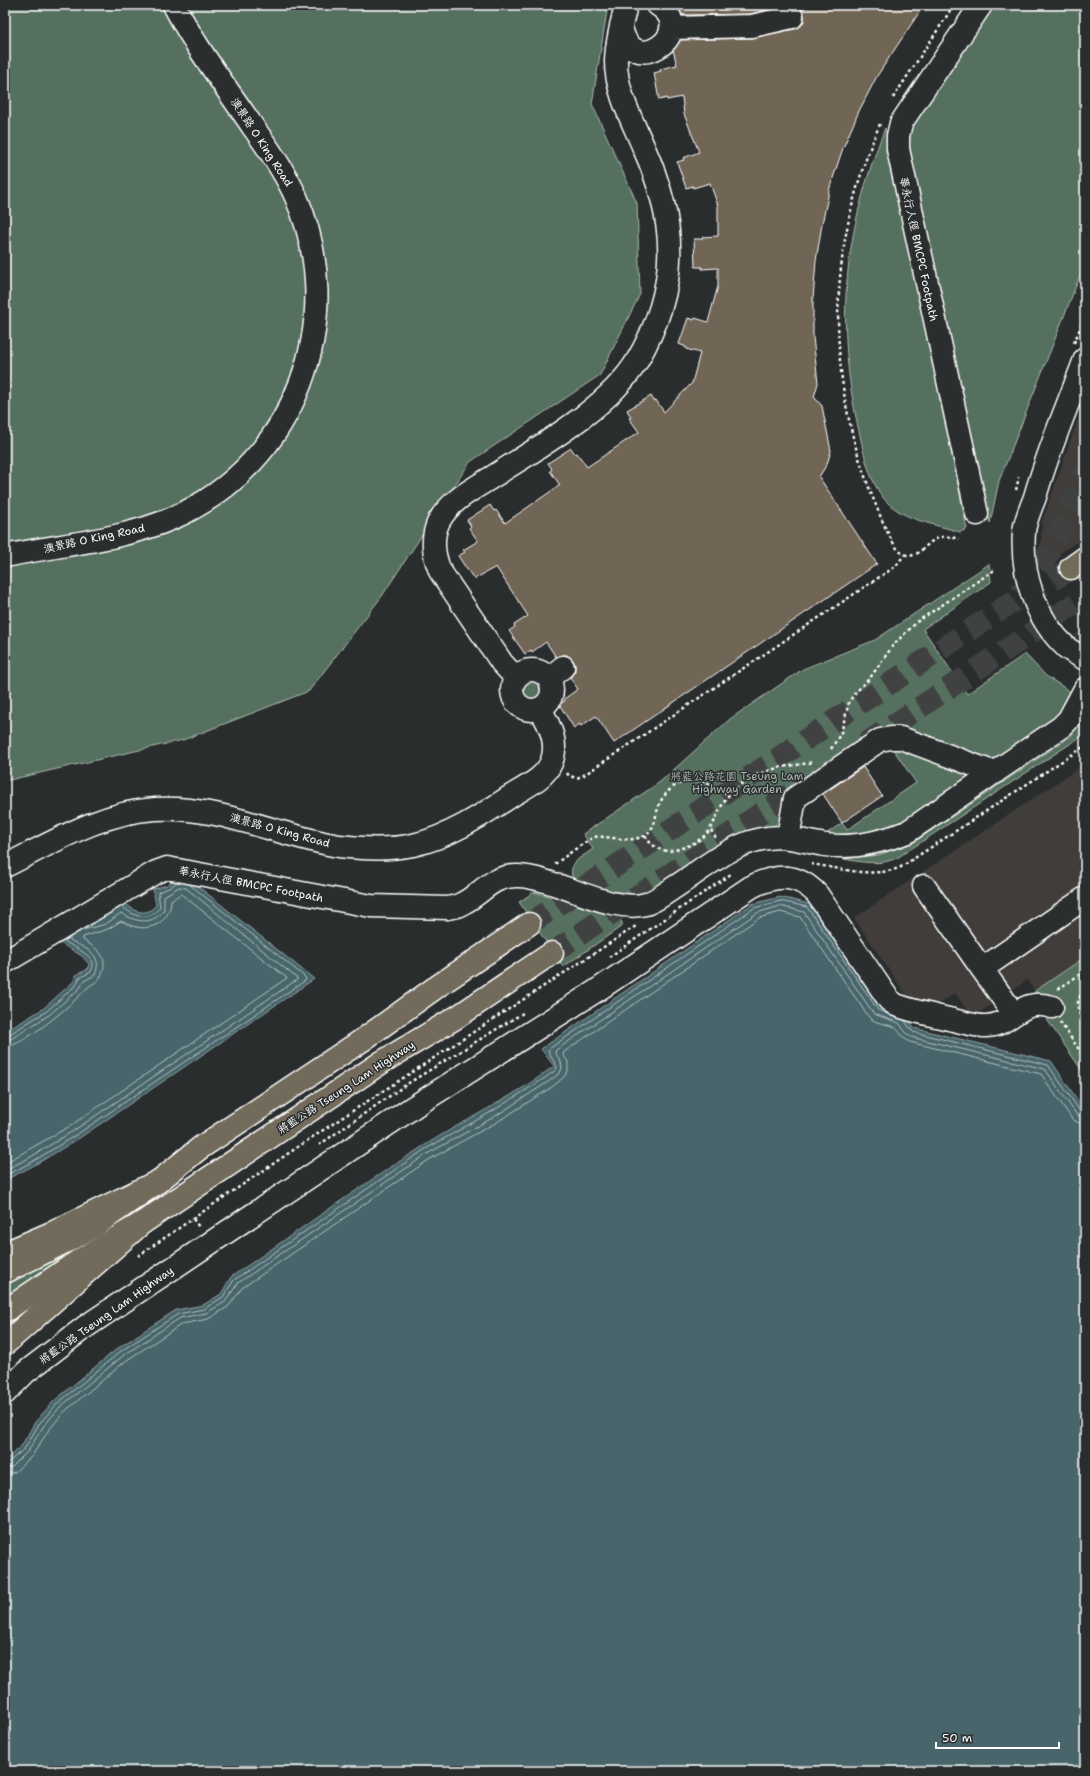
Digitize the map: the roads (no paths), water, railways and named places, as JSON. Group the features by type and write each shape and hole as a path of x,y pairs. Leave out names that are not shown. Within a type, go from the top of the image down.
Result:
{"main road":[{"path":"5,1272 96,1225 159,1181 200,1148 364,1039 434,988 529,924"},
{"name":"將藍公路 Tseung Lam Highway","path":"142,1223 382,1062 457,1017 552,953"},
{"path":"5,1253 56,1231 159,1181"},
{"path":"5,1311 78,1261 142,1223"},
{"path":"5,1344 142,1223"}],"street":[{"name":"澳景路 O King Road","path":"5,556 149,527 175,517 205,501 245,469 266,445 291,406 305,371 315,330 317,295 315,261 308,228 281,168 206,59 174,5"},
{"path":"626,12 622,35 626,42 633,48 650,52 658,49 665,43 671,28 670,19 666,12 658,5"},
{"name":"華永行人徑 BMCPC Footpath","path":"977,514 898,149 898,136 901,123 980,5"},
{"path":"516,678 502,663 440,570 434,554 434,537 439,521 455,502 570,426 614,390 635,363 652,334 663,302 669,268 669,234 664,201 619,86 616,62 626,12"},
{"path":"671,28 752,26 773,23 792,17"},
{"path":"1085,359 1043,468 1024,531 1024,559 1027,578 1037,609 1053,633 1068,649 1085,659"},
{"path":"533,669 556,672 552,684 552,695 549,701 540,709 527,709 516,702 512,690 516,678 520,673 533,669"},
{"name":"華永行人徑 BMCPC Footpath","path":"5,962 156,872 168,868 371,906 448,908 459,906 496,880 517,876 537,880 620,904 638,906 655,900 742,845 767,838 788,838 825,845 842,846 859,845 892,838 907,832 1061,728 1069,718 1085,689"},
{"name":"澳景路 O King Road","path":"5,866 99,822 126,813 155,809 187,809 222,814 338,846 371,849 400,847 428,841 461,826 534,781 556,771 553,757 554,742 549,723 540,709"},
{"path":"788,838 796,798 880,740 901,738 995,773"},
{"name":"將藍公路 Tseung Lam Highway","path":"5,1393 26,1372 85,1327 250,1215 416,1106 596,991 745,891 763,881 785,878 798,880 808,884 818,894 889,1000 896,1005 984,1026 1001,1023 1032,1004 1044,1004 1052,1007"},
{"path":"924,886 1014,1014"},
{"path":"982,969 1085,898"}],"water":[{"path":"174,879 190,880 314,979 78,1139 33,1166 5,1180 5,1032 44,1008 74,981 75,975 87,970 89,964 82,956 57,941 123,901 131,908 139,912 152,909 156,905 153,889 167,885"},
{"path":"780,897 809,904 881,1008 905,1015 914,1028 1051,1061 1085,1111 1085,1771 5,1771 5,1461 22,1445 35,1422 54,1401 118,1348 176,1310 203,1305 221,1294 231,1277 350,1195 438,1137 538,1078 554,1066 541,1049 752,904"}],"tunnel":[{"path":"1019,594 1031,581 1050,551 1065,519 1085,469"},
{"path":"529,924 1009,604 1053,580 1071,568"},
{"path":"865,744 1085,597"},
{"path":"552,953 808,782"}],"park label":[{"name":"將藍公路花園 Tseung Lam Highway Garden","path":"737,782"}]}
